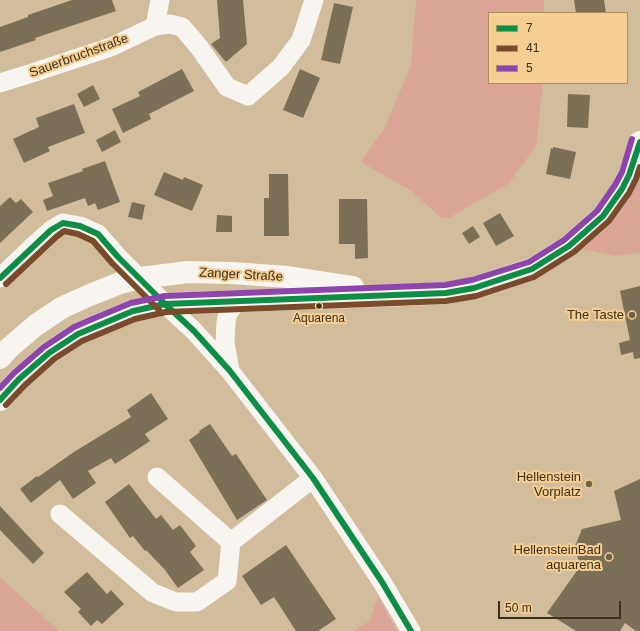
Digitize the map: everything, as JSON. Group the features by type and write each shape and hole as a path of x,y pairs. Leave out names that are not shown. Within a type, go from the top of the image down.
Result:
{"street":[{"path":"160,0 155,26 170,24 182,28 199,47 227,87 248,96 282,67 301,40 314,0"},
{"name":"Sauerbruchstraße","path":"0,83 111,47 155,26"},
{"path":"405,296 446,293 474,288 532,269 569,246 604,216 616,199 628,175 640,142"},
{"path":"0,278 51,230 63,223 80,226 98,234 118,257 194,331 230,371 313,478 382,582 411,631"},
{"name":"Zanger Straße","path":"0,358 9,348 36,325 63,307 120,283 140,278 188,272 232,273 288,277 405,296"},
{"name":"Zanger Straße","path":"0,400 31,368 49,353 78,334 134,312 165,304 405,296"},
{"path":"230,371 224,343 226,322 228,313 237,301"},
{"path":"157,477 231,542"},
{"path":"60,514 153,593 176,602 198,602 227,581 231,542 313,478"}],"shaded area":[{"path":"416,0 544,0 544,12 488,12 488,84 543,84 536,146 509,183 449,218 440,217 410,190 361,162 385,127 411,66"},
{"path":"640,142 640,253 615,256 569,246 603,216"},
{"path":"0,577 59,631 0,631"},
{"path":"378,597 397,631 353,631 370,621"}],"building":[{"path":"72,0 112,0 116,11 35,38 36,40 0,52 0,27 28,17 28,15"},
{"path":"217,0 243,0 247,44 226,62 211,44 220,38"},
{"path":"574,0 604,0 606,12 576,12"},
{"path":"334,3 353,7 340,64 321,60"},
{"path":"182,69 194,91 149,114 151,119 123,133 112,109 140,96 138,92"},
{"path":"300,69 320,78 303,118 283,110"},
{"path":"93,85 100,99 84,107 77,94"},
{"path":"568,94 590,95 588,128 567,127"},
{"path":"74,104 85,133 48,147 50,151 24,163 13,139 39,127 36,118"},
{"path":"115,130 121,142 102,152 96,140"},
{"path":"553,147 576,152 570,179 546,174 551,148 553,149"},
{"path":"105,161 120,202 98,210 95,203 88,206 85,198 47,211 43,200 53,196 48,183 83,171 82,169"},
{"path":"164,172 183,180 184,177 203,185 192,211 154,195"},
{"path":"269,174 288,174 289,236 264,236 264,198 269,198"},
{"path":"10,197 16,203 21,199 33,212 0,243 0,206"},
{"path":"339,199 367,199 368,258 355,259 355,244 339,244"},
{"path":"132,202 145,205 142,220 128,217"},
{"path":"500,213 514,236 496,246 483,223"},
{"path":"217,215 232,216 232,232 216,232"},
{"path":"473,226 480,237 469,244 462,233"},
{"name":"The Taste","path":"640,286 640,358 634,359 633,352 621,355 619,343 630,340 620,291"},
{"path":"151,393 168,419 145,434 150,441 115,464 111,458 88,471 96,483 73,499 60,480 31,503 20,489 74,452 131,417 127,410"},
{"path":"210,424 232,456 236,454 267,500 237,520 189,440"},
{"name":"HellensteinBad aquarena","path":"640,479 640,631 636,631 625,623 620,631 576,631 547,613 581,565 574,549 582,529 621,520 614,491"},
{"path":"129,484 156,519 161,515 173,530 180,525 196,546 190,552 204,570 178,588 165,570 146,550 145,551 133,536 130,538 105,502"},
{"path":"0,506 44,553 33,564 0,530"},
{"path":"286,545 336,619 318,631 296,631 274,597 261,605 242,576"},
{"path":"87,572 107,594 111,590 124,604 102,624 97,620 91,626 78,612 81,609 64,592"}],"transit line":[{"name":"5","path":"0,388 14,373 44,347 74,327 131,303 165,296 445,285 472,280 529,262 564,240 597,211 622,172 632,139"},
{"name":"7","path":"0,400 19,379 49,353 78,334 133,311 165,304 446,293 474,288 532,269 569,246 603,216 622,189 629,175 640,142"},
{"name":"41","path":"6,405 25,385 54,359 82,341 135,319 166,312 446,301 476,296 534,277 574,252 609,221 629,193 640,167"},
{"name":"7","path":"0,278 51,230 63,223 80,226 98,234 118,257 194,331 230,371 313,478 382,582 411,631"},
{"name":"41","path":"6,284 64,231 78,234 93,241 112,263 159,310"}],"place":[{"name":"Aquarena","path":"319,306"},
{"name":"The Taste","path":"632,315"},
{"name":"Hellenstein Vorplatz","path":"589,484"},
{"name":"HellensteinBad aquarena","path":"609,557"}]}
